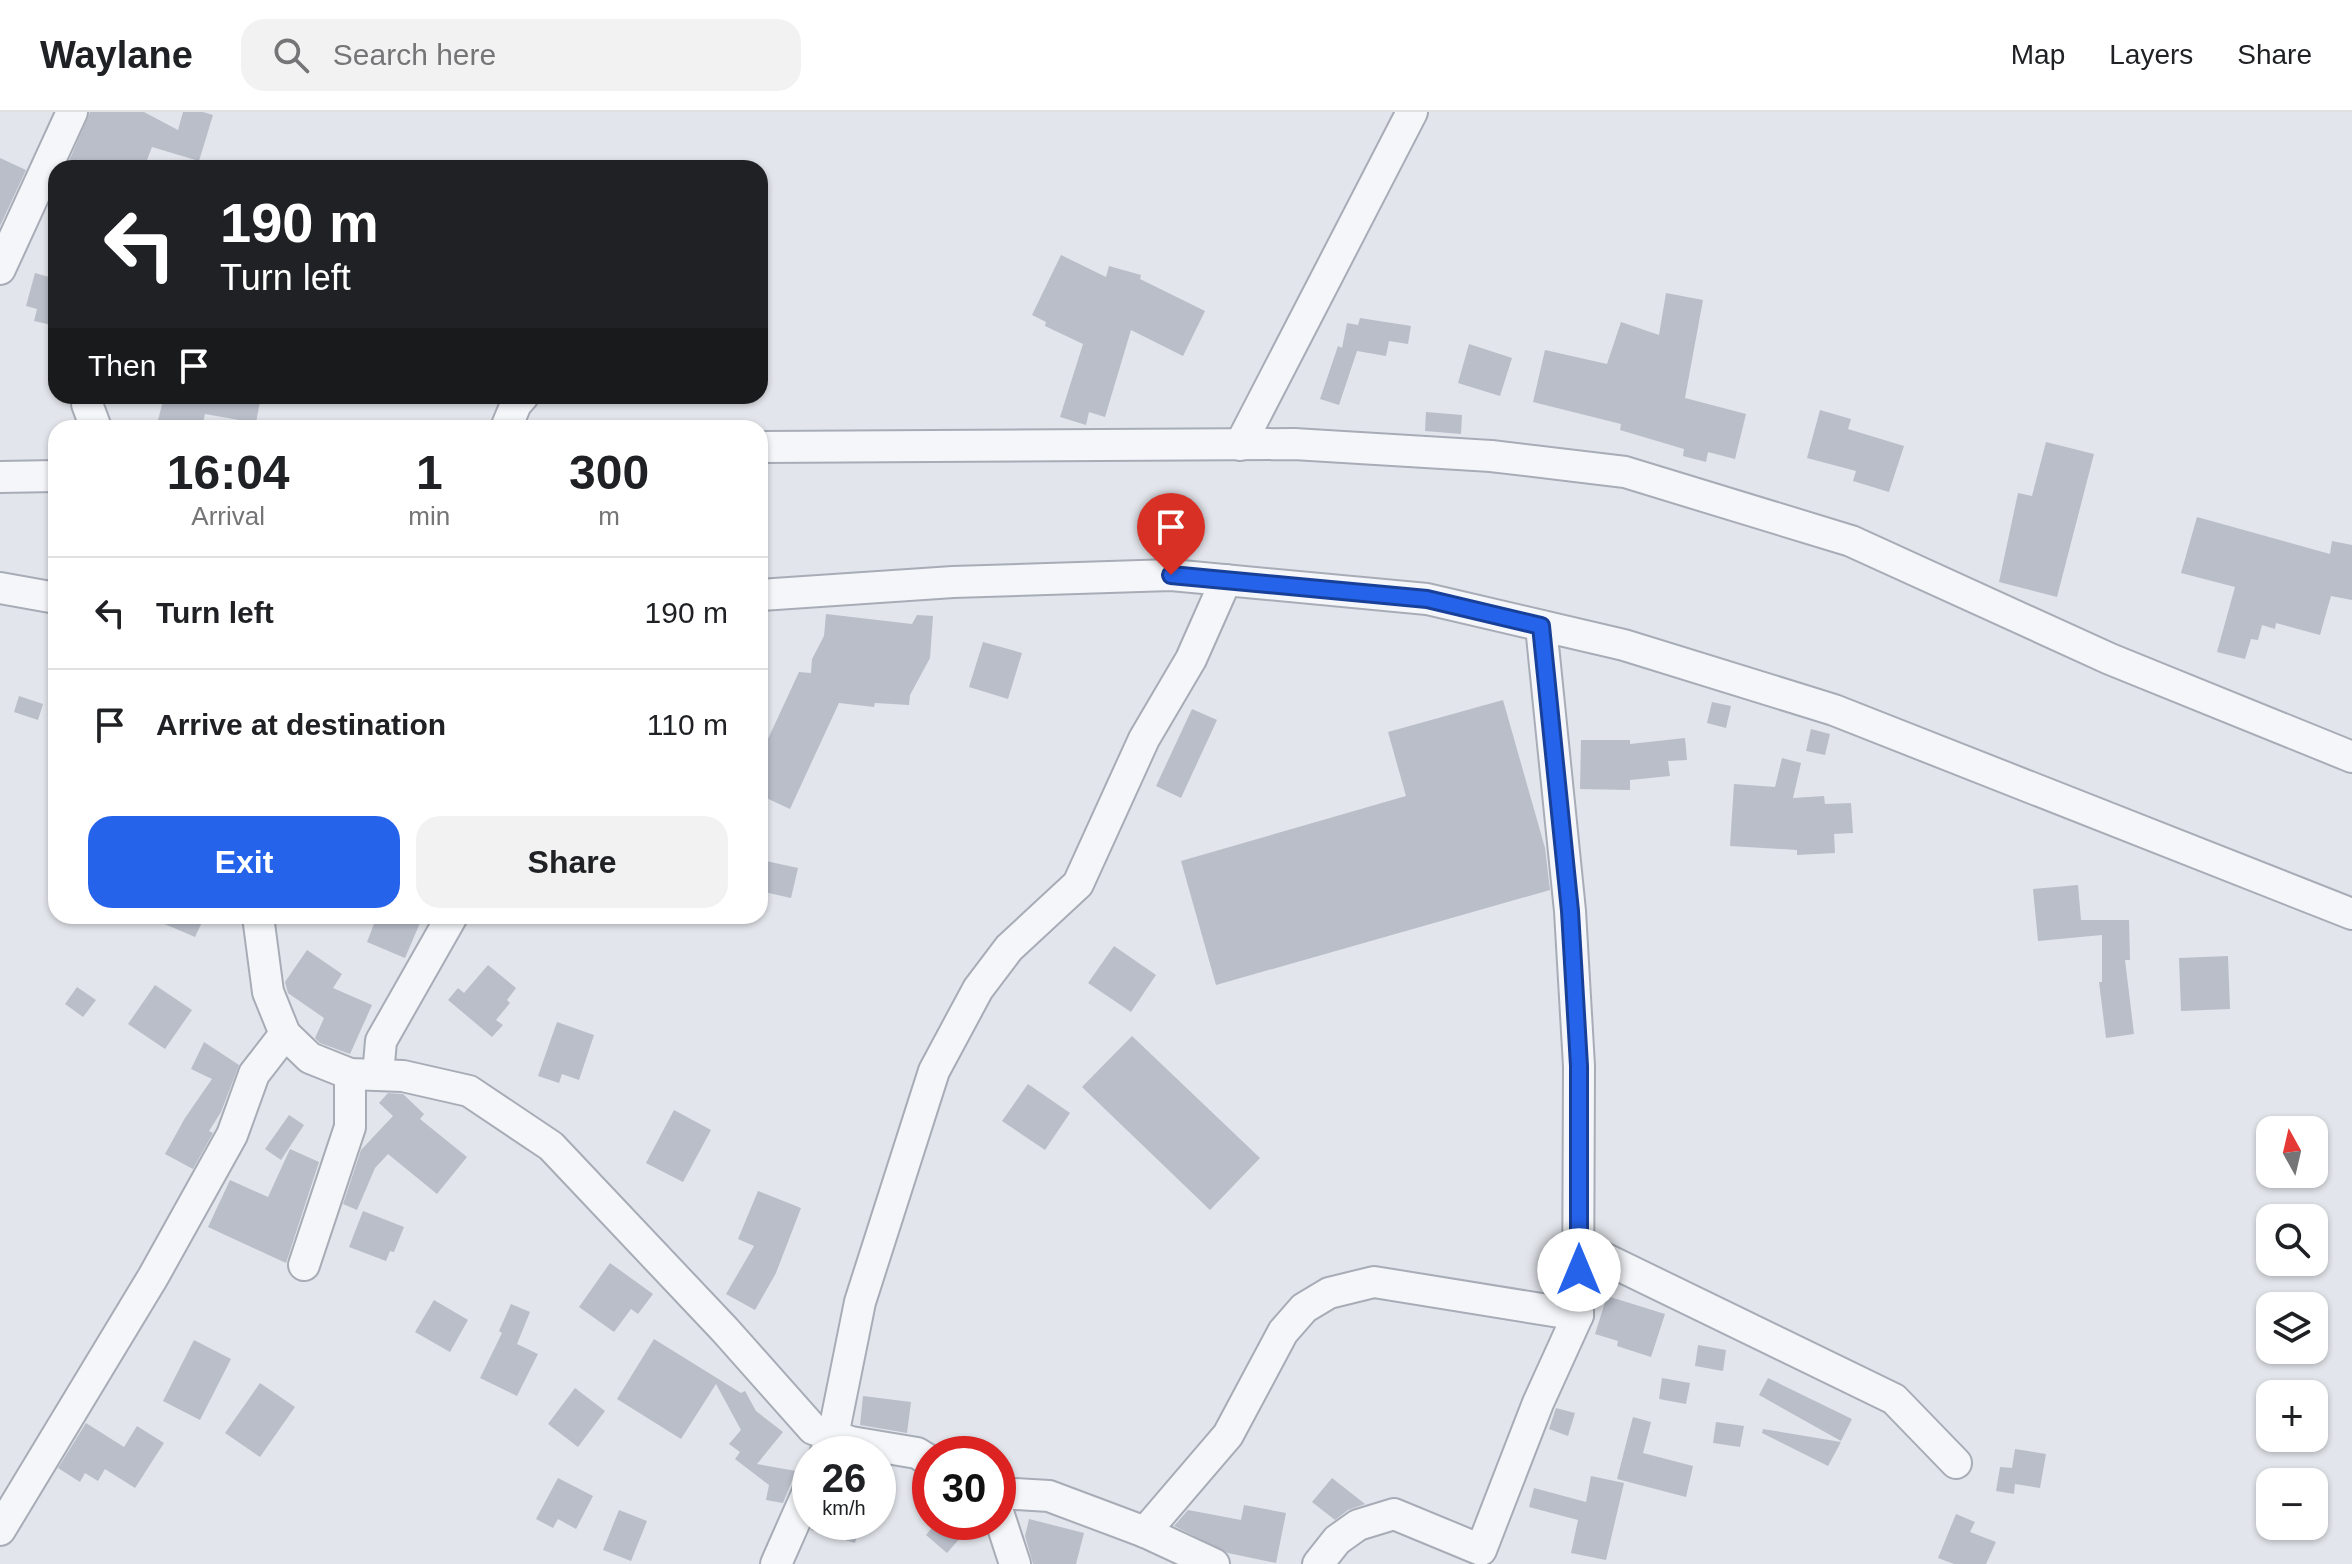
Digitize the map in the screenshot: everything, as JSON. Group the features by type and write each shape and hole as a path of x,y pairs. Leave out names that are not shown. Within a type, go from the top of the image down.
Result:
{"street":[{"path":"50,160 72,112"},
{"path":"1240,445 1412,112"},
{"path":"0,269 48,164"},
{"path":"768,447 1294,444 1491,456 1625,472 1851,541 2110,659 2352,757"},
{"path":"0,477 48,476"},
{"path":"768,594 984,581 1171,575 1427,599 1624,645 1834,710 2352,914"},
{"path":"831,1436 860,1302 934,1071 978,989 1009,948 1078,884 1144,739 1191,659 1226,580"},
{"path":"0,588 48,597"},
{"path":"1318,1564 1337,1540 1358,1525 1394,1514 1481,1550 1538,1403 1578,1315 1579,1066 1570,911 1541,626"},
{"path":"259,924 268,992 285,1034 310,1058 364,1075 403,1076 469,1091 551,1146 725,1330 820,1436"},
{"path":"304,1265 364,1075 447,924"},
{"path":"0,1530 153,1277 232,1135 254,1074 285,1034"},
{"path":"1579,1246 1894,1399 1956,1463"},
{"path":"1145,1532 1228,1435 1283,1332 1304,1308 1329,1293 1374,1282 1578,1315"},
{"path":"1016,1494 1049,1496 1145,1532 1214,1564"},
{"path":"776,1564 792,1528"},
{"path":"1007,1540 1015,1564"}],"building":[{"path":"90,112 144,112 178,130 183,112 213,115 199,160 152,147 147,160 69,160"},
{"path":"0,158 26,170 0,226"},
{"path":"1061,255 1106,277 1109,266 1141,275 1140,279 1205,311 1183,356 1131,330 1105,417 1089,412 1086,425 1060,417 1083,344 1045,326 1046,322 1032,315"},
{"path":"35,273 48,277 48,324 34,321 37,309 26,306"},
{"path":"1666,293 1703,300 1685,398 1746,414 1735,459 1708,452 1706,462 1683,456 1684,449 1620,430 1621,424 1533,402 1545,350 1607,364 1621,322 1659,335"},
{"path":"1360,318 1411,326 1408,344 1389,341 1386,356 1357,351 1339,405 1320,399 1338,346 1342,348 1347,323 1358,325"},
{"path":"1469,344 1512,358 1500,396 1458,383"},
{"path":"162,404 260,404 257,420 205,414 204,420 158,420"},
{"path":"1820,410 1851,419 1848,429 1904,446 1889,492 1853,481 1856,471 1807,458"},
{"path":"1426,412 1462,415 1461,434 1425,431"},
{"path":"2046,442 2094,454 2057,597 1999,582 2018,493 2032,496"},
{"path":"2197,517 2330,554 2332,541 2352,545 2352,600 2331,596 2320,635 2276,623 2275,629 2262,625 2258,640 2251,639 2245,659 2217,652 2235,587 2181,573"},
{"path":"826,614 912,624 917,615 933,616 930,658 910,695 909,705 875,703 874,707 839,703 790,809 768,799 768,739 799,672 811,673 812,659 824,636"},
{"path":"983,642 1022,653 1008,699 969,687"},
{"path":"19,696 43,704 38,720 14,712"},
{"path":"1503,700 1545,848 1550,890 1216,985 1181,861 1406,796 1388,732"},
{"path":"1712,702 1731,706 1726,728 1707,723"},
{"path":"1192,709 1217,720 1181,798 1156,786"},
{"path":"1811,729 1830,734 1825,755 1806,751"},
{"path":"1685,738 1687,760 1668,761 1670,776 1630,780 1630,790 1580,789 1581,740 1630,740 1630,744"},
{"path":"1782,758 1801,763 1793,798 1824,796 1825,804 1851,803 1853,833 1834,834 1835,853 1797,855 1797,850 1730,846 1734,784 1775,787"},
{"path":"768,861 798,868 791,898 768,893"},
{"path":"2078,885 2081,920 2129,920 2130,960 2125,960 2134,1034 2106,1038 2099,982 2102,982 2102,935 2038,941 2033,889"},
{"path":"165,924 201,924 195,937"},
{"path":"374,924 420,924 405,958 367,942"},
{"path":"1114,946 1156,975 1131,1012 1088,983"},
{"path":"307,950 342,974 333,988 372,1005 350,1054 320,1043 315,1038 324,1018 288,993 285,982"},
{"path":"2228,956 2230,1009 2181,1011 2179,958"},
{"path":"488,965 516,988 507,1000 510,1003 496,1020 503,1025 492,1037 448,1000 458,988 464,993"},
{"path":"155,985 192,1010 165,1049 128,1024"},
{"path":"77,987 96,1000 83,1017 65,1004"},
{"path":"557,1022 594,1035 579,1080 562,1074 559,1083 538,1076"},
{"path":"1132,1036 1260,1158 1210,1210 1082,1087"},
{"path":"204,1042 239,1065 221,1112 209,1131 213,1133 193,1169 165,1154 212,1079 191,1069"},
{"path":"1028,1084 1070,1113 1045,1150 1002,1121"},
{"path":"388,1093 403,1094 424,1114 420,1119 467,1157 437,1194 388,1154 375,1168 357,1210 343,1204 361,1150 393,1116 379,1103"},
{"path":"674,1110 711,1130 683,1182 646,1163"},
{"path":"289,1115 304,1125 281,1160 265,1149"},
{"path":"290,1149 319,1162 286,1263 208,1227 230,1180 268,1197"},
{"path":"758,1191 801,1208 776,1273 755,1310 726,1294 754,1246 738,1239"},
{"path":"363,1211 404,1227 394,1252 390,1251 386,1261 349,1247"},
{"path":"610,1263 653,1294 638,1314 631,1309 614,1332 579,1307"},
{"path":"1607,1296 1665,1314 1651,1357 1617,1346 1618,1341 1595,1334"},
{"path":"434,1300 468,1320 450,1352 415,1332"},
{"path":"511,1304 530,1312 517,1344 538,1354 517,1396 480,1378 502,1333 499,1331"},
{"path":"654,1339 741,1393 745,1391 756,1411 783,1432 757,1464 792,1470 792,1481 783,1503 766,1500 769,1485 735,1459 740,1452 729,1444 741,1430 716,1384 681,1439 617,1399"},
{"path":"194,1340 231,1359 200,1420 163,1401"},
{"path":"1698,1345 1726,1350 1723,1371 1695,1366"},
{"path":"1662,1378 1690,1383 1686,1404 1659,1399"},
{"path":"1768,1378 1852,1419 1841,1441 1759,1395"},
{"path":"260,1383 295,1407 260,1457 225,1433"},
{"path":"575,1388 605,1411 578,1447 548,1424"},
{"path":"863,1396 911,1402 907,1433 860,1425"},
{"path":"1556,1408 1575,1413 1568,1436 1549,1429"},
{"path":"1633,1417 1651,1422 1643,1453 1693,1466 1686,1497 1617,1479"},
{"path":"1716,1422 1744,1426 1740,1447 1713,1443"},
{"path":"86,1423 124,1447 137,1426 164,1443 135,1488 105,1469 98,1481 85,1473 80,1482 58,1468"},
{"path":"1763,1429 1841,1442 1828,1466 1762,1433"},
{"path":"2015,1449 2046,1454 2040,1488 2015,1484 2014,1494 1996,1491 2000,1467 2012,1468"},
{"path":"1591,1476 1624,1483 1606,1560 1571,1553 1578,1520 1529,1507 1534,1488 1586,1502"},
{"path":"558,1478 593,1496 576,1529 558,1519 553,1528 536,1519"},
{"path":"1332,1478 1365,1504 1348,1510 1335,1520 1312,1502"},
{"path":"1244,1505 1286,1513 1276,1563 1228,1553 1174,1526 1188,1510 1241,1520"},
{"path":"619,1510 647,1521 631,1561 603,1550"},
{"path":"1956,1514 1975,1522 1970,1532 1996,1542 1986,1564 1954,1564 1938,1558"},
{"path":"1029,1519 1084,1533 1076,1564 1033,1564 1025,1536"},
{"path":"932,1540 958,1540 947,1553"}],"route":[{"path":"1171,575 1427,599 1541,626 1570,911 1579,1066 1579,1270"}]}
